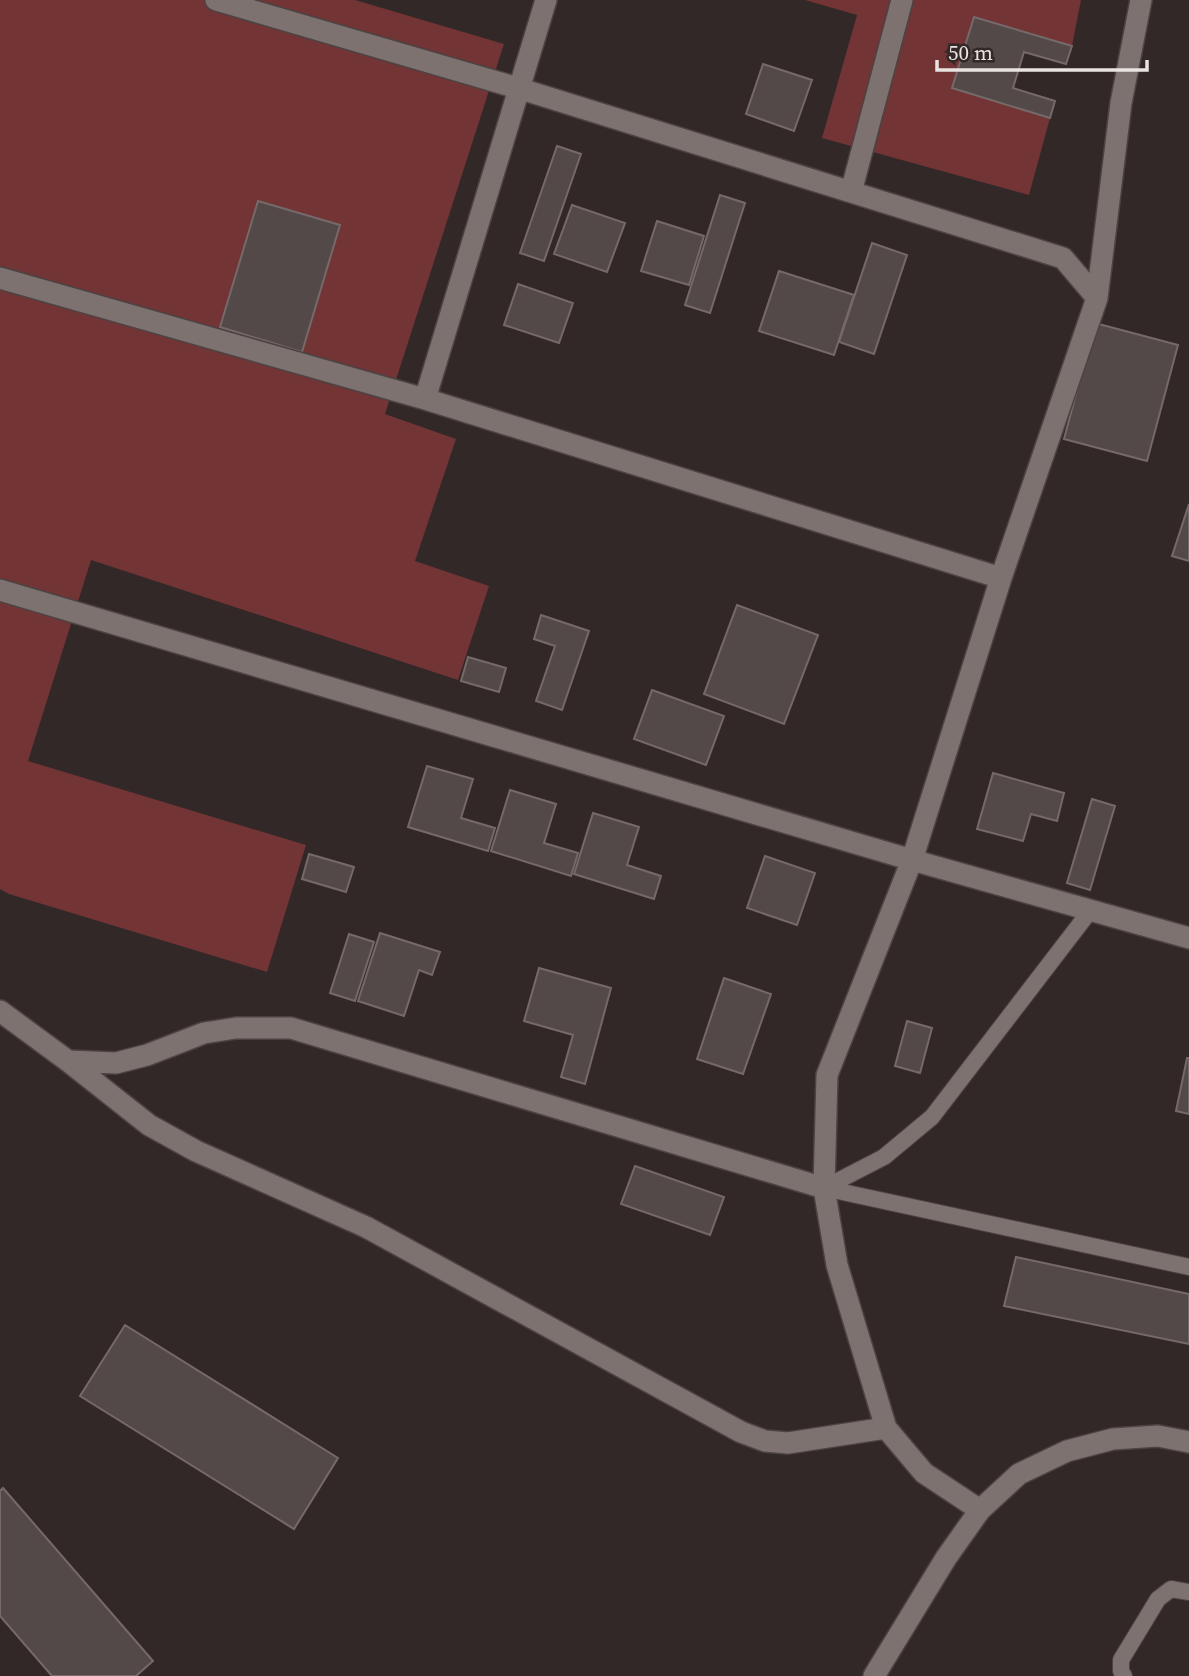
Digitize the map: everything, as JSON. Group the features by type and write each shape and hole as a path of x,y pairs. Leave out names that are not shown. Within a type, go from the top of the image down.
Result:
{"street":[{"path":"216,0 521,89 1063,258 1097,298"},
{"path":"425,399 546,0"},
{"path":"851,192 902,0"},
{"path":"980,1510 924,1473 887,1428 837,1265 824,1188 827,1075 912,860 1001,578 1097,298 1121,103 1141,0"},
{"path":"0,278 425,399 1001,578"},
{"path":"0,590 912,860 1189,938"},
{"path":"0,1011 149,1125 196,1151 366,1227 741,1432 765,1441 788,1443 887,1428"},
{"path":"68,1061 116,1063 147,1055 204,1033 236,1028 291,1028 824,1188"},
{"path":"874,1676 946,1558 980,1510 1019,1474 1067,1451 1113,1438 1158,1436 1189,1442"}],"lane":[{"path":"824,1188 884,1157 932,1117 1090,911"},
{"path":"824,1188 1189,1267"},
{"path":"1124,1676 1121,1660 1157,1599 1171,1589 1189,1592"}],"shaded area":[{"path":"0,0 355,0 504,44 385,414 456,439 415,561 489,586 458,680 91,560 28,761 306,845 267,972 9,894 0,889"},
{"path":"805,0 1081,0 1072,46 974,17 952,88 1050,118 1029,195 822,138 857,15"}],"building":[{"path":"974,17 1072,46 1066,64 1024,52 1013,88 1055,101 1050,118 952,88"},
{"path":"763,64 812,80 794,131 746,114"},
{"path":"557,146 581,154 544,261 520,253"},
{"path":"720,195 745,203 710,313 685,305"},
{"path":"258,201 340,225 302,352 220,327"},
{"path":"572,205 625,223 607,272 554,254"},
{"path":"657,221 704,236 689,285 641,271"},
{"path":"872,243 907,255 874,354 839,342"},
{"path":"779,271 854,295 834,355 759,331"},
{"path":"518,284 573,303 559,343 504,325"},
{"path":"1095,323 1178,345 1147,461 1064,439"},
{"path":"1189,504 1189,561 1172,556"},
{"path":"737,605 818,635 784,724 704,694"},
{"path":"541,615 589,631 562,710 536,701 555,646 534,639"},
{"path":"468,657 506,668 499,692 461,681"},
{"path":"652,690 724,716 706,765 634,739"},
{"path":"427,766 473,779 461,818 495,828 488,851 408,827"},
{"path":"993,773 1064,793 1057,821 1031,814 1023,841 977,829"},
{"path":"510,790 556,804 544,843 578,853 571,876 491,851"},
{"path":"1092,799 1115,806 1090,890 1067,883"},
{"path":"593,813 639,827 627,865 661,876 654,899 574,874"},
{"path":"309,854 354,867 346,892 302,879"},
{"path":"765,856 815,873 797,925 747,908"},
{"path":"380,933 440,952 432,975 419,970 404,1016 358,1001"},
{"path":"349,934 374,942 355,1001 330,993"},
{"path":"539,968 611,988 585,1084 561,1077 573,1035 524,1021"},
{"path":"724,978 771,994 743,1074 697,1059"},
{"path":"907,1021 932,1028 920,1073 895,1066"},
{"path":"1189,1058 1189,1114 1176,1111"},
{"path":"635,1166 724,1197 710,1235 621,1204"},
{"path":"1016,1257 1189,1294 1189,1344 1004,1306"},
{"path":"125,1325 338,1458 294,1529 80,1396"},
{"path":"3,1488 153,1661 136,1676 52,1676 0,1616 0,1491"}]}
